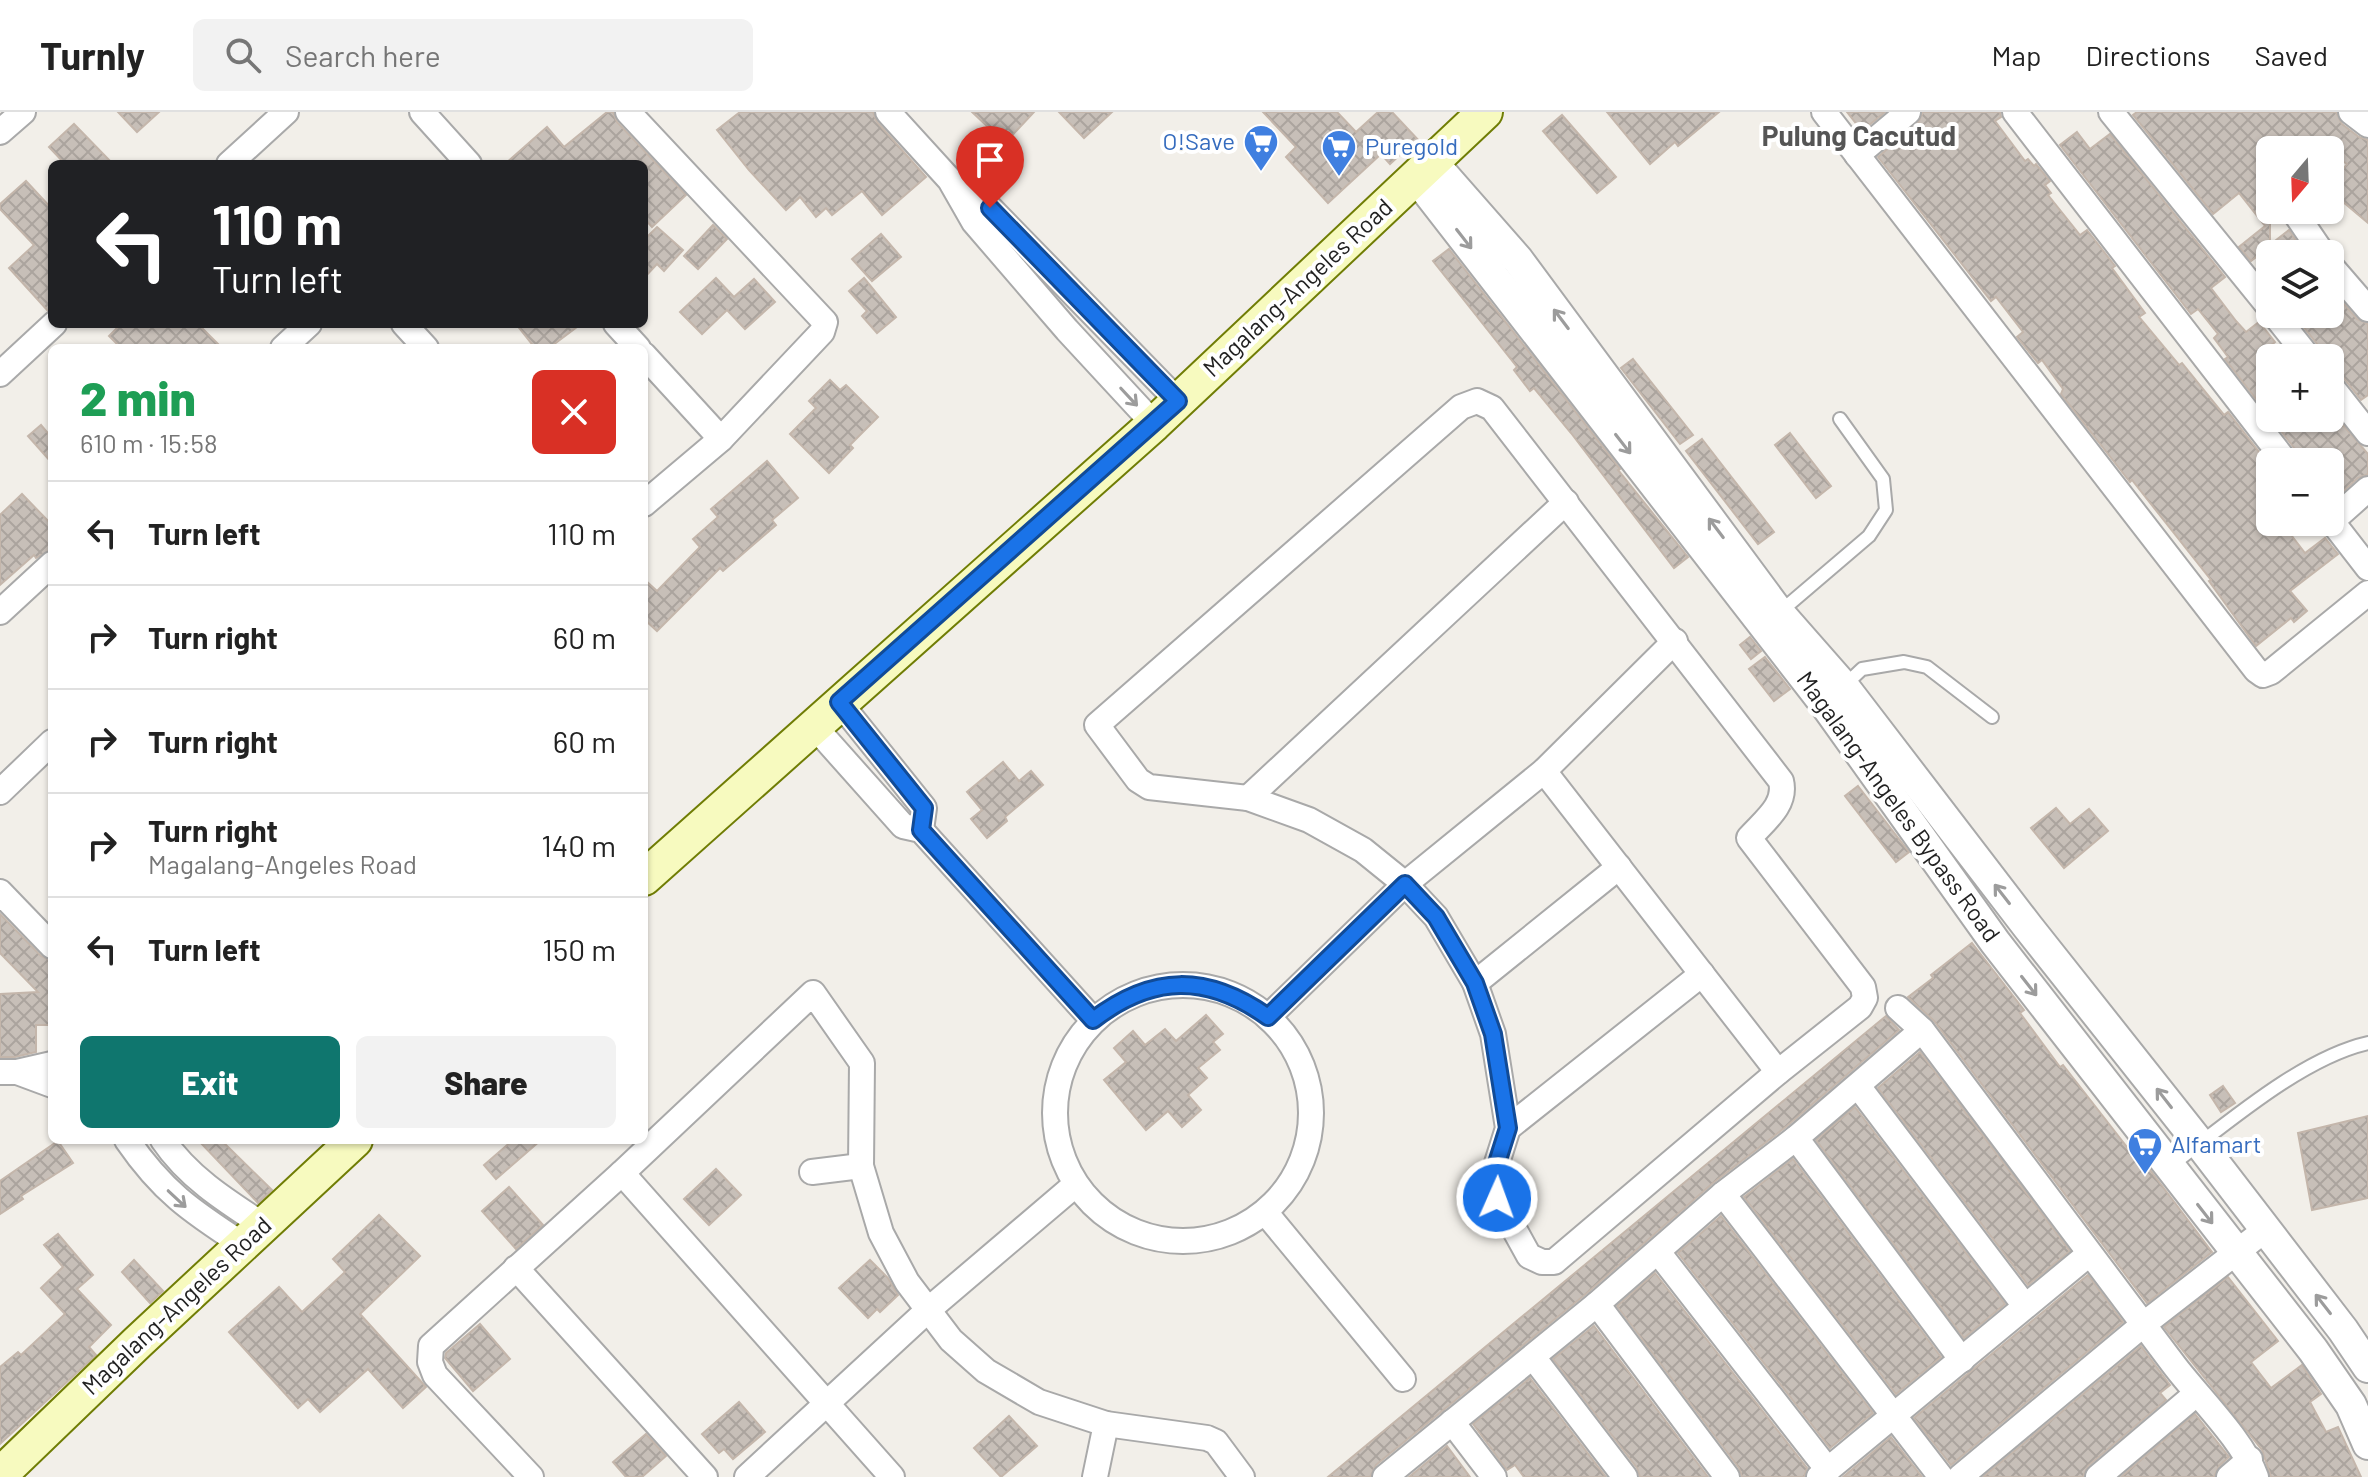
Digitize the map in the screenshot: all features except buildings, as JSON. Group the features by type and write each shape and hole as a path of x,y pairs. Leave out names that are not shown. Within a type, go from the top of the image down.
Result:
{"main road":[{"name":"Magalang-Angeles Road","path":"648,874 1166,412 1485,112"},
{"name":"Magalang-Angeles Road","path":"0,1475 351,1144"}],"street":[{"path":"0,132 23,112"},
{"path":"242,160 286,112"},
{"path":"422,112 465,160"},
{"path":"628,112 825,322 822,332 721,439 648,501"},
{"path":"888,112 950,180 974,222 1099,365 1166,412"},
{"path":"1824,112 2256,670 2263,675 2271,672 2368,593"},
{"path":"1857,155 1908,112"},
{"path":"2015,112 2275,448"},
{"path":"2111,112 2256,291"},
{"path":"2351,112 2368,125"},
{"name":"Magalang-Angeles Bypass Road","path":"1424,170 1518,260 1779,613 1844,687 2200,1144 2368,1367"},
{"name":"Magalang-Angeles Bypass Road","path":"1424,170 1825,704 1995,942 2337,1383 2351,1405 2368,1444"},
{"path":"950,180 990,208 1122,343 1166,412"},
{"path":"1019,275 1039,257"},
{"path":"2344,281 2368,309"},
{"path":"1067,330 1089,309"},
{"path":"0,374 50,328"},
{"path":"287,344 305,328"},
{"path":"408,328 422,344"},
{"path":"620,328 634,344"},
{"path":"2285,328 2298,344"},
{"path":"1099,365 1122,343"},
{"path":"648,359 721,439"},
{"path":"1477,401 1492,408 1566,502 1781,781 1784,792 1781,801 1749,838 1863,987 1865,998 1860,1007 1778,1072 1554,1262 1542,1262 1529,1256 1497,1198 1494,1182 1496,1166 1508,1128 1493,1034 1475,983 1436,917 1405,884 1363,850 1322,828 1248,798 1149,787 1138,780 1097,725 1461,407 1477,401"},
{"path":"2344,403 2368,433"},
{"path":"2344,509 2368,489"},
{"path":"1248,798 1566,502"},
{"path":"2343,536 2368,568"},
{"path":"0,612 48,568"},
{"path":"1268,1017 1405,884 1544,771 1675,641"},
{"path":"839,702 924,808 921,830"},
{"path":"813,725 903,826 921,830 1093,1020"},
{"path":"0,792 48,746"},
{"path":"1544,771 1778,1072"},
{"path":"1475,983 1619,867"},
{"path":"0,892 44,920"},
{"path":"1508,1128 1702,974"},
{"path":"1201,985 1240,998 1268,1017 1294,1047 1310,1091 1311,1132 1302,1164 1288,1187 1265,1212 1229,1233 1196,1240 1155,1238 1116,1222 1075,1185 1060,1154 1054,1128 1055,1096 1064,1062 1080,1034 1093,1020 1116,1003 1161,986 1201,985"},
{"path":"531,1477 435,1375 430,1362 431,1346 622,1173 813,993 862,1063 861,1166 881,1233 907,1282 951,1340 986,1371 1039,1402 1106,1424 1207,1438 1216,1442 1242,1477"},
{"path":"1898,1008 1922,1030 2253,1468 2229,1477"},
{"path":"1385,1477 1597,1304 1723,1194 1796,1138 1922,1030"},
{"path":"8,1072 48,1065"},
{"path":"8,1072 48,1084"},
{"path":"1858,1086 2025,1306"},
{"path":"1796,1138 1962,1360"},
{"path":"130,1144 149,1173 190,1211 253,1234"},
{"path":"166,1144 253,1234"},
{"path":"812,1172 861,1166"},
{"path":"622,1173 892,1477"},
{"path":"747,1477 928,1310 1075,1185"},
{"path":"1723,1194 1941,1477"},
{"path":"1265,1212 1403,1379"},
{"path":"1960,1477 2144,1324 2265,1230"},
{"path":"1658,1252 1824,1473 2089,1254"},
{"path":"516,1268 705,1477"},
{"path":"1597,1304 1727,1477"},
{"path":"1533,1357 1625,1477"},
{"path":"2098,1477 2196,1394"},
{"path":"1452,1422 1494,1477"},
{"path":"1095,1477 1106,1424"}],"lane":[{"path":"1779,613 1869,536 1886,510 1883,479 1840,419"},
{"path":"1844,687 1862,669 1904,662 1927,667 1992,717"},
{"path":"2169,1167 2305,1070 2342,1051 2368,1043"}],"place":[{"name":"O!Save","path":"1261,173"},
{"name":"Puregold","path":"1339,178"},
{"name":"Alfamart","path":"2145,1176"}],"district":[{"name":"Pulung Cacutud","path":"1859,136"}],"route":[{"path":"990,208 1178,401 839,702 924,808 921,830 1093,1020 1116,1003 1161,986 1201,985 1240,998 1268,1017 1405,884 1436,917 1475,983 1493,1034 1508,1128 1496,1166 1494,1182 1497,1198"}]}
